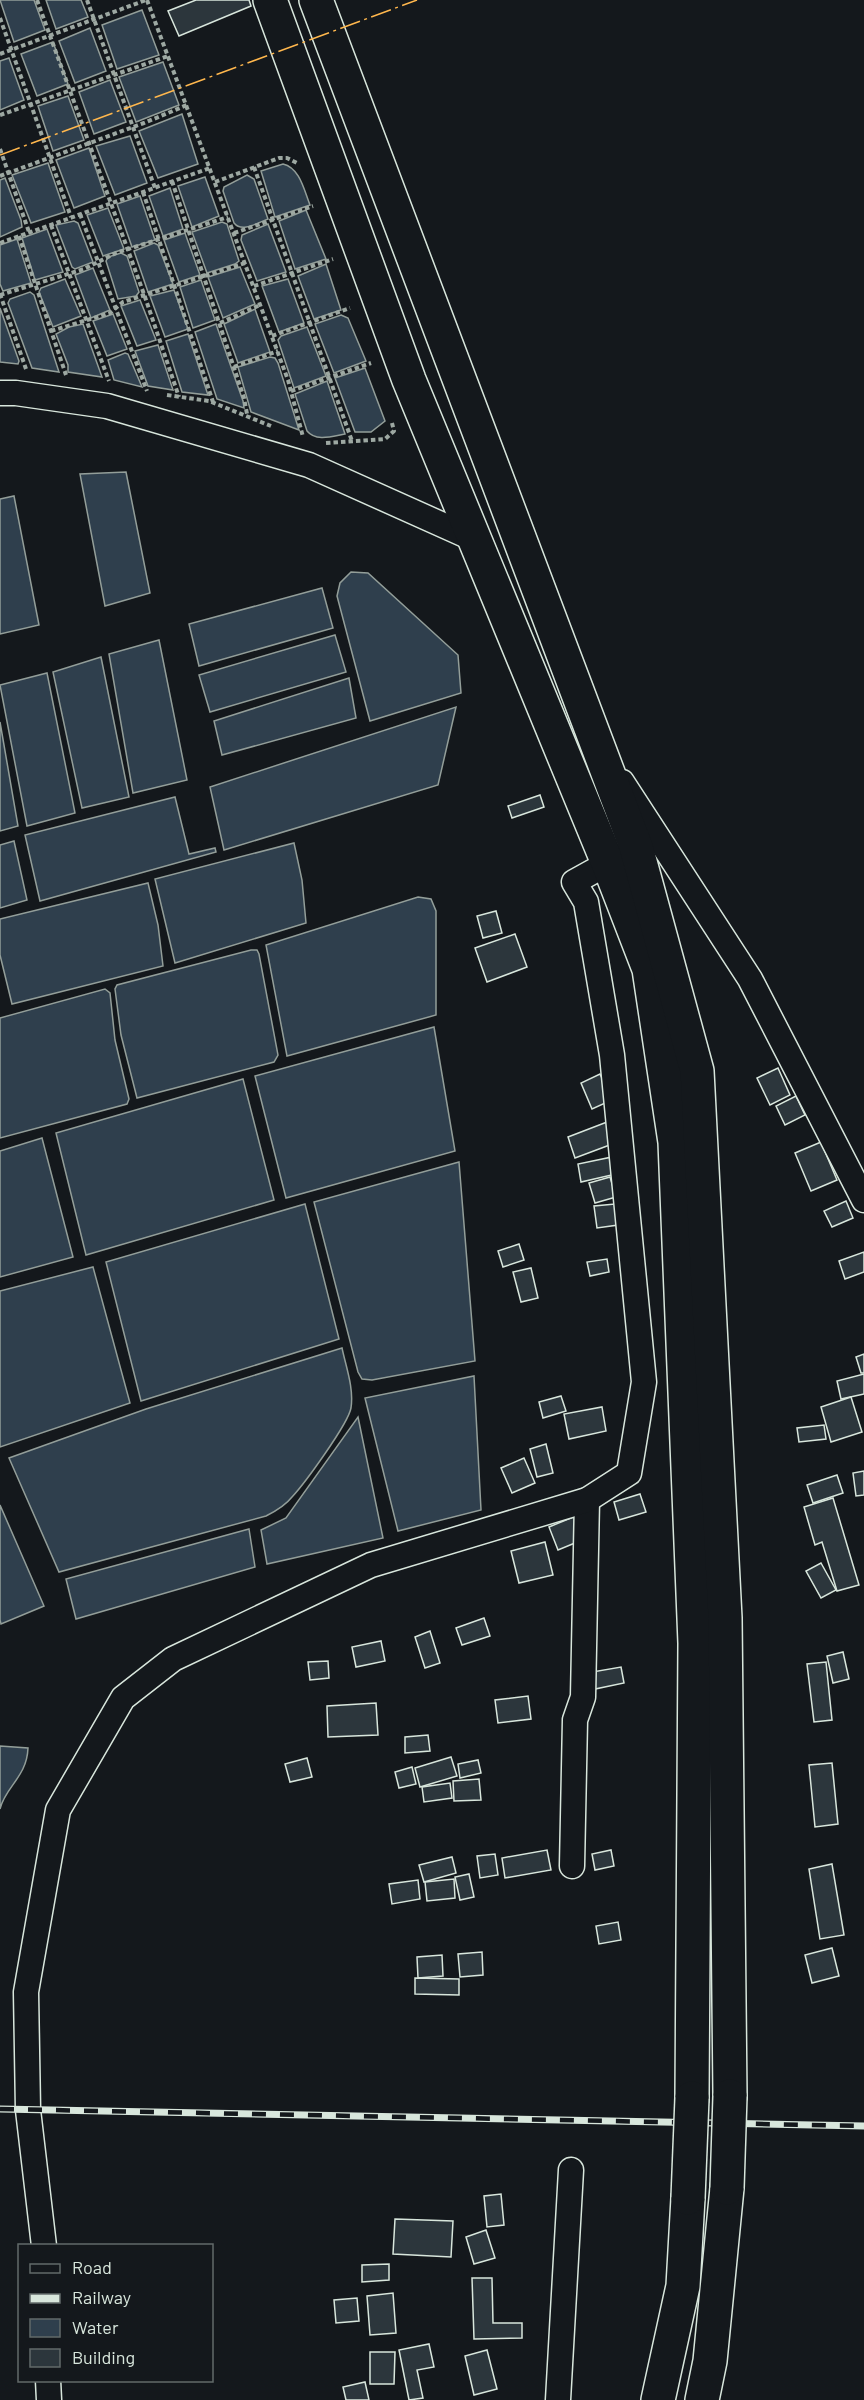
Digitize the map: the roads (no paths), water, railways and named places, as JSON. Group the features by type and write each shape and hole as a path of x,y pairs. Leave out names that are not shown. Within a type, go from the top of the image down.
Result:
{"main road":[{"path":"270,0 409,380 608,863 649,969 675,1142 695,1643 692,2098 684,2286 658,2400"},
{"path":"316,0 636,847 697,1071 725,1618 730,2096 728,2188 710,2361 702,2400"}],"street":[{"path":"0,393 16,393 107,406 309,465 474,539"},
{"path":"593,738 750,979 864,1200"},
{"path":"44,2244 28,2110 26,1992 58,1810 123,1698 173,1659 371,1565 587,1500 628,1473 644,1382 612,1055 586,902 574,882 636,847"},
{"path":"572,1866 575,1720 583,1697 587,1500"},
{"path":"558,2400 571,2170"},
{"path":"48,2382 49,2400"}],"water":[{"path":"0,0 34,0 45,30 14,42"},
{"path":"46,0 81,0 88,17 56,29"},
{"path":"142,10 159,55 117,69 102,25"},
{"path":"90,28 106,71 75,83 59,41"},
{"path":"53,42 68,84 37,96 21,54"},
{"path":"9,58 24,100 0,110 0,61"},
{"path":"163,62 179,105 136,122 119,77"},
{"path":"110,80 126,122 94,134 79,92"},
{"path":"68,96 84,140 53,151 38,106"},
{"path":"182,114 198,164 158,178 139,131"},
{"path":"130,136 147,183 115,195 96,146"},
{"path":"89,148 105,196 74,208 56,160"},
{"path":"48,163 65,212 31,223 12,175"},
{"path":"283,164 294,170 310,205 275,217 261,171"},
{"path":"247,175 254,179 268,219 241,227 234,223 223,191 224,187"},
{"path":"205,177 219,216 192,227 178,186"},
{"path":"5,178 22,227 0,237 0,180"},
{"path":"170,188 183,229 163,236 149,196"},
{"path":"140,196 155,240 132,247 117,204"},
{"path":"108,208 124,249 103,256 87,215"},
{"path":"306,210 326,259 295,269 279,221"},
{"path":"74,221 78,223 93,262 75,269 72,267 56,225"},
{"path":"222,222 227,224 239,261 207,273 192,232"},
{"path":"268,224 286,272 257,281 241,240 242,235"},
{"path":"47,229 63,272 35,280 22,238"},
{"path":"185,233 200,275 179,282 164,240"},
{"path":"17,239 31,283 3,291 0,284 0,245"},
{"path":"154,243 158,245 173,284 148,292 134,251"},
{"path":"121,253 127,256 139,292 136,296 118,299 106,261 108,257"},
{"path":"326,264 341,310 314,319 298,276"},
{"path":"240,267 255,304 223,318 208,277"},
{"path":"93,268 110,310 91,318 75,275"},
{"path":"65,279 81,316 53,327 39,292 41,288"},
{"path":"288,279 304,323 279,332 262,286"},
{"path":"201,280 215,320 193,328 180,287"},
{"path":"174,290 188,329 165,337 150,296"},
{"path":"30,292 34,295 59,372 32,368 8,303 10,299"},
{"path":"140,300 156,340 137,346 121,306"},
{"path":"0,308 19,361 18,364 0,362"},
{"path":"255,309 270,352 238,363 224,324"},
{"path":"113,314 127,349 107,356 93,321"},
{"path":"341,315 348,318 366,361 334,373 315,324"},
{"path":"83,324 102,377 68,372 68,365 56,334 69,327"},
{"path":"216,324 244,408 217,399 195,332"},
{"path":"307,327 326,376 294,388 278,340 281,336"},
{"path":"188,334 208,395 182,392 166,341"},
{"path":"158,345 173,390 148,386 135,351"},
{"path":"125,353 128,354 142,387 114,380 108,360"},
{"path":"270,357 275,358 278,363 299,430 251,412 238,367"},
{"path":"365,368 385,421 371,432 355,432 335,378"},
{"path":"327,381 345,434 320,437 307,431 295,394"},
{"path":"126,472 150,593 105,606 80,474"},
{"path":"14,496 39,625 0,634 0,499"},
{"path":"351,572 368,573 458,655 461,693 370,721 337,596 340,583"},
{"path":"322,588 333,628 199,666 189,624"},
{"path":"335,635 346,672 210,712 199,675"},
{"path":"159,640 187,780 133,793 109,654"},
{"path":"101,657 129,797 82,808 53,672"},
{"path":"47,673 75,813 27,826 0,685"},
{"path":"349,678 356,718 222,755 214,721"},
{"path":"456,707 438,785 224,850 210,787"},
{"path":"0,722 18,826 0,831"},
{"path":"175,797 189,854 215,848 216,852 40,901 25,835"},
{"path":"14,841 27,900 0,908 0,845"},
{"path":"294,843 302,880 306,923 175,963 155,879"},
{"path":"148,883 158,925 163,966 12,1004 0,955 0,919"},
{"path":"418,897 431,899 436,911 436,1015 287,1056 266,945"},
{"path":"257,950 259,954 278,1055 274,1062 137,1098 121,1035 115,989 117,985"},
{"path":"105,989 110,993 115,1040 129,1099 127,1104 0,1138 0,1018"},
{"path":"434,1027 455,1151 286,1198 255,1076"},
{"path":"243,1079 274,1200 86,1255 56,1133"},
{"path":"42,1138 73,1257 0,1277 0,1151"},
{"path":"459,1162 475,1361 372,1380 362,1379 358,1372 314,1202"},
{"path":"305,1204 339,1339 141,1401 106,1262"},
{"path":"93,1267 130,1403 0,1447 0,1291"},
{"path":"342,1348 349,1378 351,1408 316,1467 283,1506 266,1516 59,1572 9,1458 146,1409"},
{"path":"474,1376 481,1510 398,1531 365,1398"},
{"path":"358,1417 383,1538 267,1564 261,1530 286,1518"},
{"path":"0,1505 44,1606 1,1624 0,1620"},
{"path":"249,1529 255,1567 76,1619 66,1579"},
{"path":"0,1746 28,1748 24,1767 6,1794 0,1809"}],"railway":[{"path":"0,2109 864,2126"}]}
